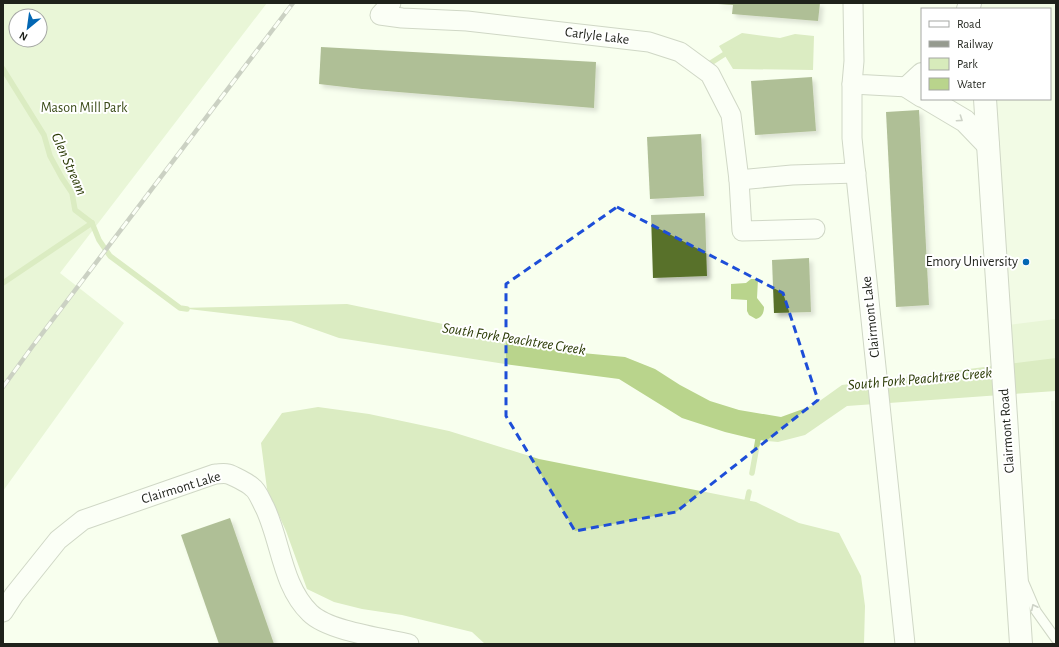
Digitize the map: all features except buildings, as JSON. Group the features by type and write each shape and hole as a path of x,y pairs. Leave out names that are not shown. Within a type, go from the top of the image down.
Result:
{"main road":[{"path":"930,100 965,121 988,145"},
{"name":"Clairmont Road","path":"985,100 1021,644"}],"street":[{"name":"Carlyle Lake","path":"390,3 380,15 402,18 467,21 649,42 680,52 710,74 731,115 742,231 815,229"},
{"path":"853,3 854,61 852,84 917,86"},
{"name":"Clairmont Lake","path":"852,84 852,138 905,644"},
{"path":"738,180 792,175 856,173"},
{"name":"Clairmont Lake","path":"3,612 14,595 58,540 83,520 215,474 229,474 253,487 260,498 268,514 291,586 300,601 311,614 323,623 337,628 408,644"}],"lane":[{"path":"1016,565 1036,610 1056,639"}],"highlighted area":[{"path":"617,207 783,293 818,400 676,512 575,531 506,416 506,284"}],"shaded area":[{"name":"Emory University","path":"979,3 1056,3 1056,379 1005,383 985,100 1051,100 1051,8 979,8"},
{"path":"1056,400 1056,501 1051,401"}],"green space":[{"name":"Mason Mill Park","path":"3,3 267,3 60,273 124,323 3,491"},
{"path":"1056,319 1056,379 1005,383 1001,326"}],"water":[{"path":"742,33 780,38 795,34 814,36 813,70 733,69 719,46"},
{"path":"751,279 758,279 757,298 764,307 764,311 760,317 756,319 749,315 747,311 747,300 731,299 731,284 746,283"},
{"path":"347,304 582,353 625,357 655,369 680,385 710,401 739,410 781,417 814,405 842,385 1056,358 1056,391 847,406 805,435 778,442 758,440 725,432 682,418 619,379 505,364 339,338 291,321 180,308"},
{"path":"318,407 369,414 449,431 539,459 756,502 799,523 839,533 861,576 865,606 864,644 485,644 472,632 402,615 362,609 334,602 307,589 286,531 267,489 261,443 282,413"}],"waterway":[{"path":"706,66 731,50"},
{"name":"Glen Stream","path":"3,69 44,135 50,156 72,193 75,210 92,223"},
{"name":"South Fork Peachtree Creek","path":"92,223 99,240 110,256 180,308 187,309"},
{"name":"South Fork Peachtree Creek","path":"3,283 92,223"},
{"path":"752,473 759,434"},
{"path":"747,501 749,492"}],"railway":[{"path":"3,387 293,3"}],"place":[{"name":"Emory University","path":"1026,262"}]}
